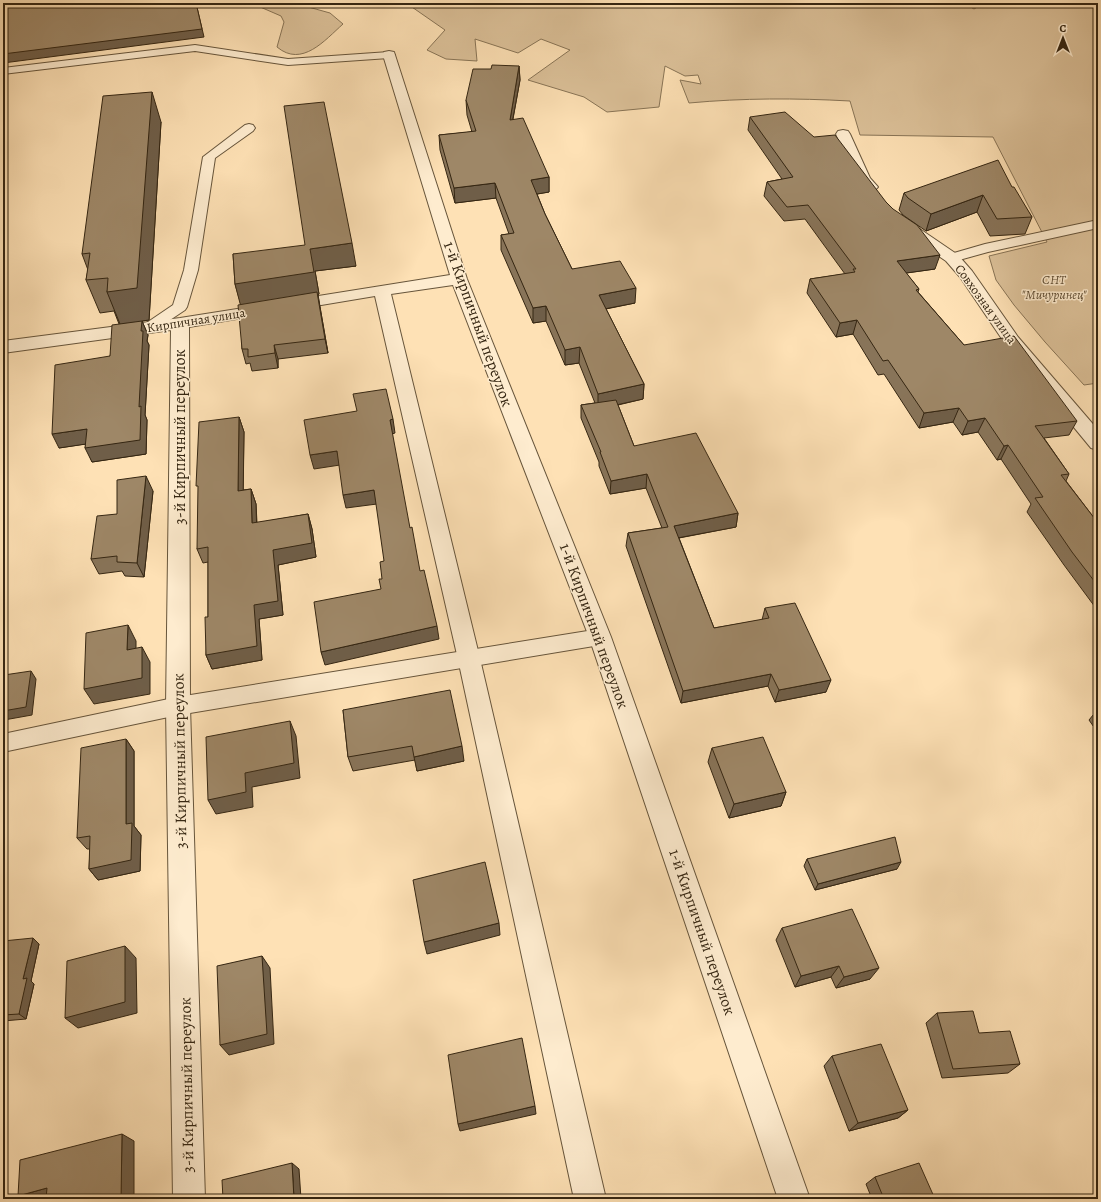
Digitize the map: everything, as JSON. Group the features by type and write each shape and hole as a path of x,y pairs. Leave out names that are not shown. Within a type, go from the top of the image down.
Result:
{"street":[{"name":"1-й Кирпичный переулок","path":"389,55 459,279 600,637 794,1199"},
{"path":"843,134 863,179 882,202"},
{"name":"Совхозная улица","path":"896,219 952,258 966,274 1012,341 1098,443"},
{"name":"Кирпичная улица","path":"3,347 180,323 459,279"},
{"path":"382,290 469,659 590,1199"},
{"name":"3-й Кирпичный переулок","path":"180,323 178,706 189,1199"}],"lane":[{"path":"3,71 195,48 288,62 389,55"},
{"path":"150,327 180,307 191,270 209,157 249,128"},
{"path":"952,258 985,248 1098,224"},
{"path":"3,743 178,706 600,637"}],"green space":[{"path":"251,3 294,3 330,13 343,24 321,44 313,49 295,55 286,53 277,47 284,22 281,16"},
{"name":"СНТ \"Мичуринец\"","path":"416,3 964,3 974,9 984,3 1098,3 1098,383 1084,385 1045,342 1014,305 996,280 989,256 1047,242 993,137 860,135 850,101 770,99 689,103 680,80 701,84 698,75 685,76 665,66 659,107 607,112 584,97 528,80 570,50 541,39 518,53 475,39 477,61 446,59 427,50 445,30 409,5"}],"building":[{"path":"3,3 196,3 202,29 3,54"},
{"path":"492,65 519,66 510,120 523,118 549,177 531,180 545,214 572,269 620,261 636,288 599,295 644,384 598,394 580,347 565,350 546,306 533,308 501,235 514,233 495,183 454,188 439,135 476,131 466,100 473,69 491,69"},
{"path":"152,92 137,288 107,292 108,278 86,280 90,253 82,254 103,96"},
{"path":"324,102 352,243 310,249 314,272 235,284 233,254 305,245 284,106"},
{"path":"785,112 814,137 835,135 886,202 893,209 917,225 940,255 897,261 919,289 916,290 964,345 1014,336 1077,421 1035,426 1069,474 1061,475 1098,523 1098,586 1072,552 1035,498 1043,497 1008,445 1004,446 985,418 968,421 959,408 924,413 888,360 883,361 857,320 840,323 810,279 855,272 853,269 856,269 808,205 787,207 767,182 793,177 750,117"},
{"path":"998,160 1012,187 1014,187 1032,217 997,219 983,195 931,214 908,198 904,193"},
{"path":"317,292 325,339 274,345 275,353 248,357 248,349 242,349 238,305"},
{"path":"142,321 141,331 143,331 139,407 141,406 140,440 85,448 87,429 52,434 55,365 110,356 112,325"},
{"path":"386,389 393,419 390,420 410,528 412,527 420,571 424,570 437,626 321,652 314,602 381,589 379,579 382,579 380,562 384,561 374,490 343,495 337,451 310,455 304,420 357,411 353,394"},
{"path":"616,400 634,446 696,433 738,513 674,526 714,628 769,618 765,608 795,603 831,680 779,690 771,674 683,691 628,533 668,527 647,474 611,481 601,452 581,405"},
{"path":"239,417 238,491 251,489 252,523 308,514 312,543 273,550 278,601 254,605 257,646 206,655 205,617 208,617 208,547 197,549 198,486 196,486 199,422"},
{"path":"146,476 137,563 117,562 117,556 91,559 97,516 117,514 117,480"},
{"path":"128,625 127,650 142,647 142,678 84,689 86,633"},
{"path":"31,671 26,707 3,711 4,675"},
{"path":"450,690 462,746 414,757 412,746 348,757 343,710"},
{"path":"290,721 294,763 245,773 246,792 208,800 206,737"},
{"path":"763,737 786,792 734,804 712,748"},
{"path":"126,739 126,824 132,823 131,860 89,869 90,836 77,838 81,748"},
{"path":"895,837 901,862 818,884 807,859"},
{"path":"485,862 499,923 424,942 413,880"},
{"path":"852,909 879,968 844,977 839,966 801,976 782,928"},
{"path":"33,938 23,979 27,978 19,1014 3,1015 3,941"},
{"path":"125,946 125,1002 65,1018 67,961"},
{"path":"262,956 267,1034 220,1045 217,966"},
{"path":"973,1011 979,1033 1010,1031 1020,1064 953,1069 937,1013"},
{"path":"522,1038 535,1106 458,1124 448,1055"},
{"path":"881,1044 908,1110 858,1123 832,1056"},
{"path":"122,1134 121,1199 46,1199 47,1188 18,1196 20,1160"},
{"path":"292,1163 294,1199 223,1199 222,1180"},
{"path":"919,1163 935,1199 884,1199 875,1177"}]}
